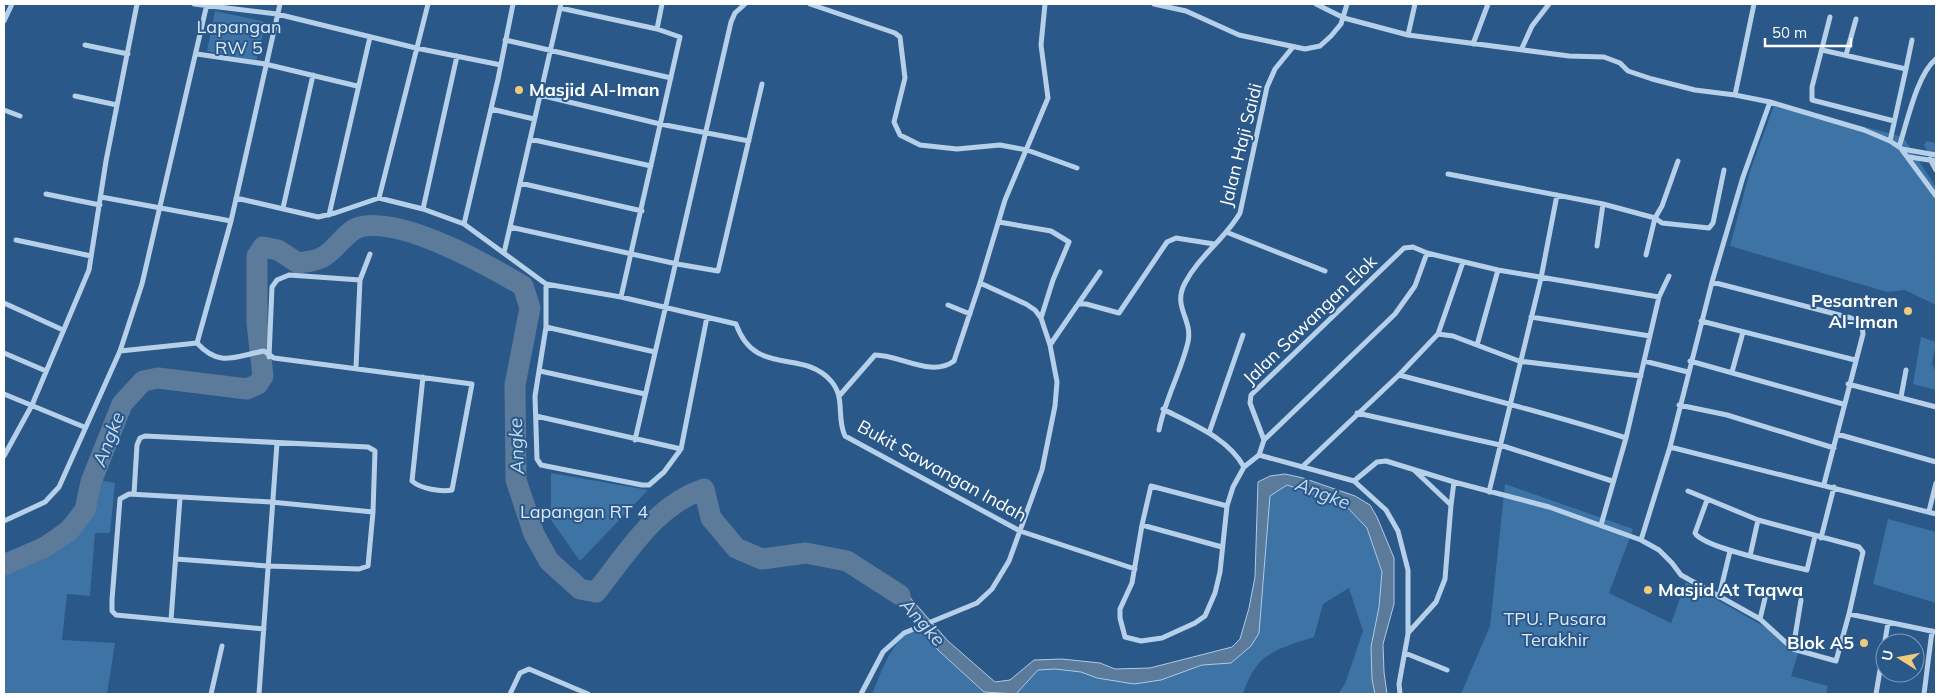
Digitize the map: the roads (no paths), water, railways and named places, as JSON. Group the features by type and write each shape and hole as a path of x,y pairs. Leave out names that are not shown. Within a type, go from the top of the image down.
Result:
{"street":[{"path":"4,21 12,4"},
{"path":"4,456 32,406 84,284 91,256 137,4"},
{"path":"194,4 277,14 416,48 501,65"},
{"path":"197,343 231,221 280,4"},
{"path":"378,198 428,4"},
{"path":"464,224 501,65 513,4"},
{"path":"657,29 662,4"},
{"path":"635,440 731,22 735,13 746,4"},
{"path":"810,4 894,33 900,37 905,78 894,122 897,129 906,139 920,145 957,149 976,149 994,145 1027,150 1076,168"},
{"path":"236,198 318,216 329,215 378,198 423,209 464,224 546,284 621,297 736,324 749,346 769,359 782,360 815,369 830,379 840,395 875,355 889,356 934,368 948,366 954,361 998,222 1018,166 1027,150 1049,94 1040,45 1045,4"},
{"path":"1154,4 1186,11 1239,35 1304,49 1320,46 1336,31 1344,18 1347,4"},
{"path":"1316,4 1344,18 1408,35 1473,44 1522,48 1569,56 1610,58 1628,71 1652,80 1695,90 1770,102 1864,130 1890,141 1900,148 1909,157 1936,196"},
{"path":"1408,35 1415,4"},
{"path":"1473,44 1488,4"},
{"path":"1522,48 1532,26 1549,4"},
{"path":"1735,95 1754,4"},
{"path":"4,521 45,502 59,487 84,427 120,351 142,284 162,208 207,5"},
{"path":"504,254 561,6 657,29 680,37 621,297"},
{"path":"1830,17 1812,87 1812,100 1894,121"},
{"path":"1846,55 1856,19"},
{"path":"329,215 370,37"},
{"path":"505,40 671,78"},
{"path":"1890,141 1912,40"},
{"path":"85,46 128,54"},
{"name":"Jalan Haji Saidi","path":"1163,409 1188,342 1190,328 1180,304 1185,282 1240,213 1267,87 1275,69 1293,47"},
{"path":"1822,50 1906,69"},
{"path":"197,54 265,64 358,86"},
{"path":"423,209 457,56"},
{"path":"1900,148 1921,82 1929,66 1936,59"},
{"path":"283,208 313,75"},
{"path":"510,227 676,264 718,271 762,84"},
{"path":"540,95 660,124 749,141"},
{"path":"75,96 117,106"},
{"path":"1641,540 1670,447 1690,361 1712,282 1743,177 1770,102"},
{"path":"491,109 534,119"},
{"path":"4,110 20,116"},
{"path":"530,139 651,166"},
{"path":"1900,148 1936,155"},
{"path":"1909,157 1936,161"},
{"path":"1930,159 1936,170"},
{"path":"1646,255 1655,218 1662,206 1678,161"},
{"path":"1448,174 1602,204 1655,218 1662,223 1709,228 1713,223 1724,170"},
{"path":"520,183 642,211"},
{"path":"46,194 100,205"},
{"path":"1489,492 1508,406 1541,278 1557,195"},
{"path":"101,197 231,221"},
{"path":"1597,246 1602,204"},
{"path":"998,222 1051,231 1069,242 1053,280 1041,318"},
{"path":"1226,232 1325,271"},
{"path":"1078,304 1086,304 1119,313 1167,242 1176,238 1214,244"},
{"path":"16,240 91,256"},
{"name":"Jalan Sawangan Elok","path":"1264,440 1250,403 1251,395 1404,248 1413,247 1426,254 1498,270 1659,297"},
{"path":"356,367 360,280 370,254"},
{"path":"1227,506 1152,485 1142,525 1132,584 1120,609 1125,637 1131,640 1150,641 1162,638 1195,624 1205,616 1215,593 1220,572 1227,506 1236,479 1244,467 1260,455 1264,440 1395,314 1415,286 1426,254"},
{"path":"1302,467 1399,375 1438,334 1463,262"},
{"path":"1477,345 1498,270"},
{"path":"1050,345 1100,272"},
{"path":"269,357 272,287 277,280 289,275 360,280"},
{"path":"1601,525 1612,481 1626,438 1659,297 1669,276"},
{"path":"1712,282 1857,320 1862,325 1863,334 1854,360 1824,484"},
{"path":"862,694 883,652 904,633 977,603 992,589 1008,561 1042,470 1055,406 1057,382 1050,345 1041,318 1026,304 980,283"},
{"path":"546,284 546,327 535,396 537,459 541,465 649,485 668,469 681,449 707,317"},
{"path":"4,303 63,330"},
{"path":"948,305 970,314"},
{"path":"1531,317 1650,336"},
{"path":"1701,321 1854,360"},
{"path":"546,327 655,352"},
{"path":"1732,372 1743,332"},
{"path":"1438,334 1453,336 1519,361 1641,376"},
{"path":"1208,433 1243,335"},
{"path":"120,351 197,343"},
{"path":"197,343 207,354 214,358 224,359 264,351 269,357 356,367 472,384 452,490 444,492 416,485 412,481 423,377"},
{"path":"4,353 46,371"},
{"path":"1644,361 1688,372"},
{"path":"1690,361 1843,404"},
{"path":"1901,397 1906,370"},
{"path":"540,371 645,394"},
{"path":"1399,375 1508,406 1552,414 1626,438"},
{"path":"1848,384 1936,406"},
{"path":"4,394 84,427"},
{"name":"Bukit Sawangan Indah","path":"840,395 845,436 1020,531 1135,569"},
{"path":"1680,406 1727,414 1834,448"},
{"path":"1159,430 1163,409 1224,442 1234,450 1244,467"},
{"path":"1358,413 1500,445 1612,481"},
{"path":"536,416 681,449"},
{"path":"1837,434 1936,462"},
{"path":"134,494 137,445 140,438 145,436 372,449 375,452 373,512 368,566 363,568 268,566 176,558"},
{"path":"259,694 271,502 277,443"},
{"path":"1670,447 1834,486 1936,514"},
{"path":"1260,455 1354,481 1386,510 1398,531 1408,570 1408,634 1399,684 1400,694"},
{"path":"1354,481 1378,462 1391,462 1489,492 1549,507 1601,525 1641,540 1663,553 1680,575 1760,619 1793,649 1836,661 1849,614 1863,552 1862,549 1758,520 1688,491"},
{"path":"1412,469 1450,504"},
{"path":"1408,634 1436,602 1446,579 1450,504 1454,482"},
{"path":"1929,511 1936,483"},
{"path":"1707,500 1696,533 1700,539 1730,551 1807,570 1834,486"},
{"path":"264,629 116,616 112,611 120,500 129,494 134,494 271,502 373,512"},
{"path":"171,620 180,498"},
{"path":"1750,556 1758,520"},
{"path":"1142,525 1222,547"},
{"path":"1719,597 1730,551"},
{"path":"1760,619 1766,594"},
{"path":"1793,649 1801,600"},
{"path":"1849,614 1934,631 1924,694"},
{"path":"1876,694 1888,622"},
{"path":"211,694 222,646"},
{"path":"1405,653 1447,670"},
{"path":"510,694 520,673 529,669 588,694"}],"water":[{"path":"1285,474 1303,478 1355,496 1370,505 1377,517 1394,558 1394,604 1383,644 1387,694 1375,694 1372,679 1371,647 1379,607 1382,572 1367,528 1345,505 1287,485 1270,496 1259,633 1251,646 1231,663 1202,665 1161,680 1134,684 1097,678 1081,672 1055,669 1038,670 1016,694 984,692 938,650 914,617 875,582 880,577 906,593 948,641 995,682 1010,680 1034,660 1062,659 1100,663 1115,669 1150,668 1232,647 1240,639 1255,577 1258,482 1270,476"}],"waterway":[{"name":"Angke","path":"4,565 45,547 69,531 85,510 91,482 122,404 143,381 158,378 247,389 258,384 263,376 257,323 257,256 263,247 278,250 298,263 310,261 326,255 355,229 378,226 420,235 443,244 523,286 530,308 515,385 516,480 534,534 549,561 580,589 596,592 643,532 656,519 671,506 687,496 704,489 711,518 736,548 762,559 806,553 847,561 900,595"}],"place":[{"name":"Masjid Al-Iman","path":"519,90"},
{"name":"Pesantren Al-Iman","path":"1908,311"},
{"name":"Masjid At Taqwa","path":"1648,590"},
{"name":"Blok A5","path":"1864,643"}],"park label":[{"name":"Lapangan RW 5","path":"239,37"},
{"name":"Lapangan RT 4","path":"584,512"},
{"name":"TPU. Pusara Terakhir","path":"1555,629"}]}
